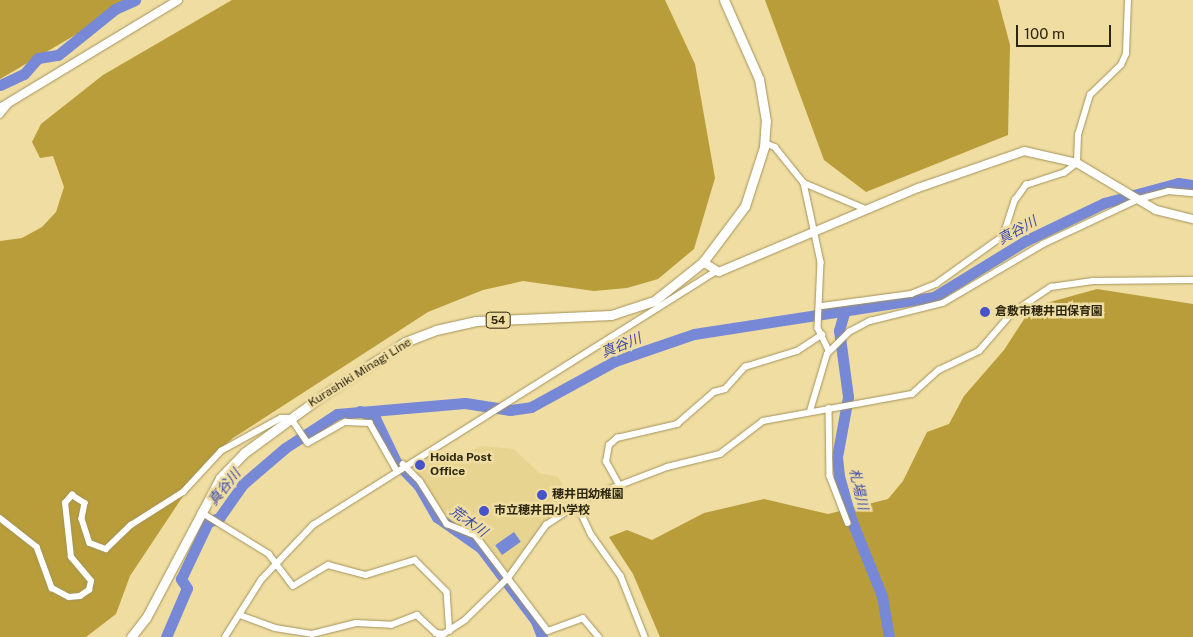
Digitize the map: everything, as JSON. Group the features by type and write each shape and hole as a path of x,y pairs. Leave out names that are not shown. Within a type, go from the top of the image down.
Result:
{"main road":[{"name":"Kurashiki Minagi Line","path":"131,637 159,594 220,478 244,453 405,342 428,333 476,321 611,315 654,301 703,262 745,206 765,143 759,79 724,0"}],"street":[{"path":"0,108 178,0"},
{"path":"1077,164 1078,135 1090,95 1121,65 1126,54 1128,0"},
{"path":"0,115 11,102"},
{"path":"765,143 775,147 804,184 870,210"},
{"path":"225,637 274,565 314,525 399,467 714,272 1008,154 1054,155 1077,164 1125,190 1156,210 1193,219"},
{"path":"822,306 911,294 936,284 1003,236 1015,200 1026,185 1064,173 1077,164"},
{"path":"804,184 805,205 815,232 822,306 818,328 829,351"},
{"path":"810,411 816,383 829,351 863,325 943,304 1043,244 1138,198 1168,191 1193,193"},
{"path":"703,262 714,272"},
{"path":"444,634 506,580 546,525 577,504 667,467 720,454 763,421 912,394 939,370 979,351 1012,314 1051,287 1093,281 1193,280"},
{"path":"620,487 606,462 609,444 618,438 677,424 714,392 725,389 745,367 797,351 822,336"},
{"path":"830,408 830,476 848,523"},
{"path":"0,518 38,547 52,588 69,597 80,596 89,590 91,581 71,557 67,497 82,498 90,543 106,549 131,525 183,492 239,438 281,418 293,421 306,440 345,422 364,421 370,423 399,467 420,482 447,524 476,536 506,580 548,631 583,618 599,637"},
{"path":"577,504 591,534 621,576 644,637"},
{"path":"203,513 257,545 293,586 305,576 316,576 328,564 366,575 415,560 447,592 444,634"},
{"path":"240,614 275,628 312,634 356,623 391,626 417,615 432,630 444,634"}],"shaded area":[{"path":"0,0 135,0 0,79"},
{"path":"232,0 665,0 695,64 715,178 694,249 658,279 627,288 594,291 523,281 483,290 428,312 233,438 205,463 130,576 116,614 86,637 0,637 0,241 22,238 42,227 56,212 64,187 53,156 40,158 32,142 41,124 103,75"},
{"path":"765,0 998,0 1010,45 1008,135 866,192 824,160"},
{"path":"1097,289 1193,304 1193,637 660,637 633,574 609,537 627,530 652,540 704,513 764,499 828,514 888,499 903,481 927,432 949,424 964,396 1004,350 1032,307"},
{"name":"市立穂井田小学校","path":"483,446 514,449 539,473 558,477 573,502 539,529 509,572 477,534 449,521 416,473 429,465 424,457 431,453 437,461"}],"water":[{"path":"514,532 521,542 502,555 495,545"}],"waterway":[{"path":"0,85 24,74 38,58 58,55 115,9 135,0"},
{"name":"真谷川","path":"166,637 187,588 181,579 208,522 219,518 243,484 285,448 337,414 465,403 510,410 531,407 615,361 694,334 934,297 1025,241 1104,203 1178,183 1193,185"},
{"name":"札場川","path":"844,313 839,330 848,397 837,457 839,476 851,519 882,596 889,637"},
{"name":"荒木川","path":"360,411 375,418 396,462 419,486 437,517 481,548 536,621 542,637"}],"place":[{"name":"倉敷市穂井田保育園","path":"985,312"},
{"name":"Hoida Post Office","path":"420,465"},
{"name":"穂井田幼稚園","path":"542,495"},
{"name":"市立穂井田小学校","path":"484,511"}]}
